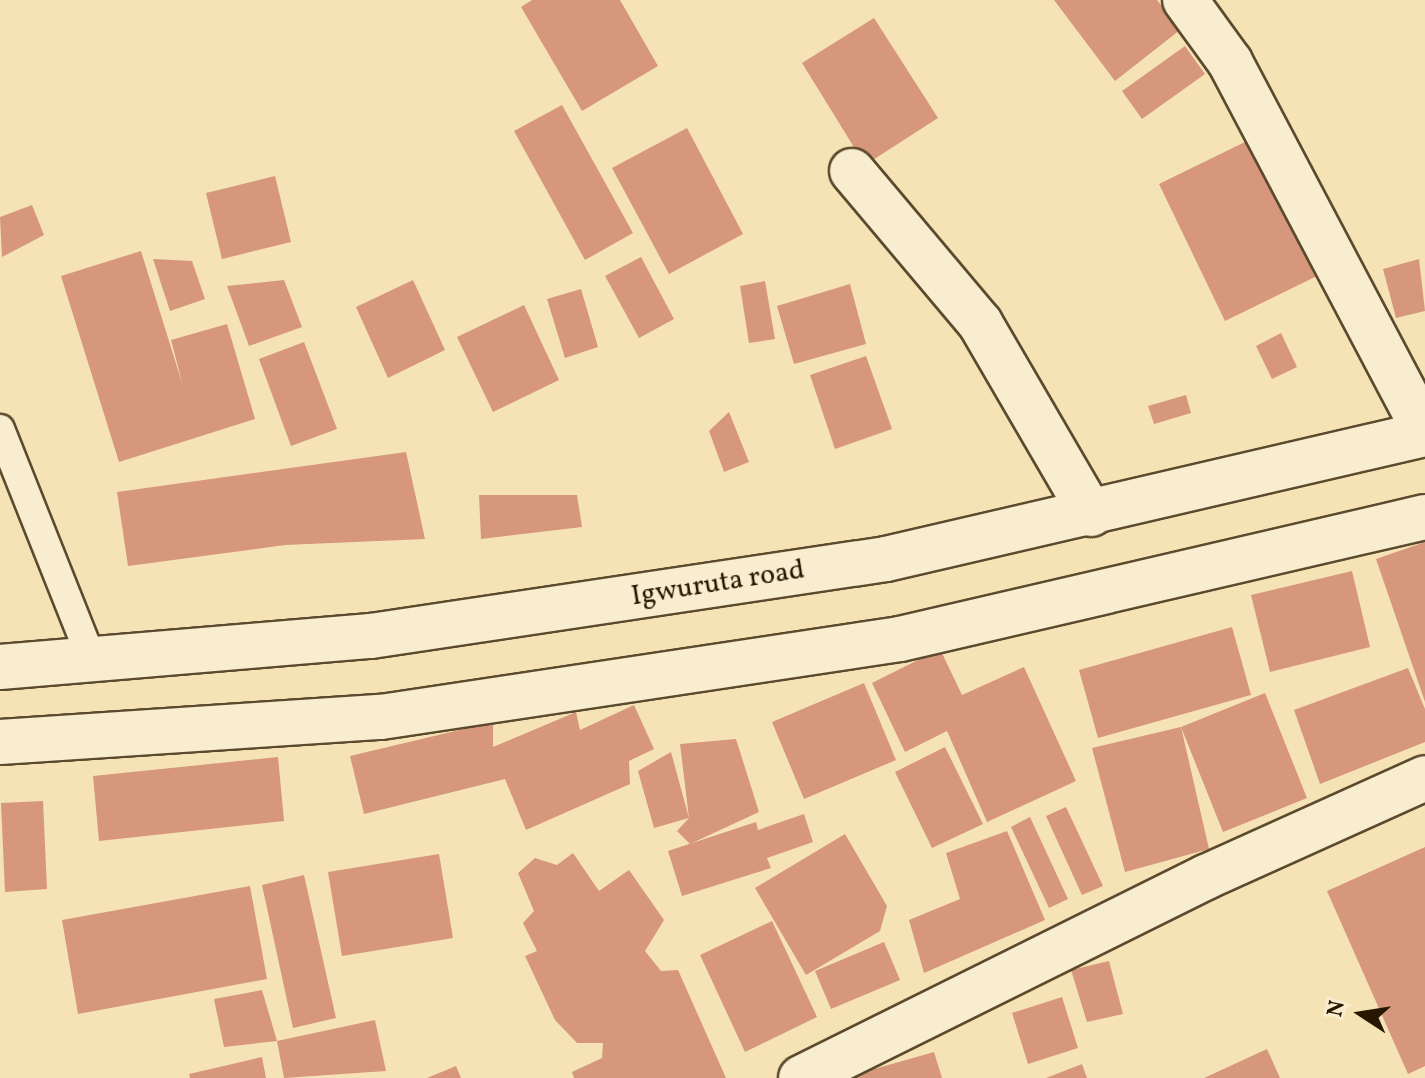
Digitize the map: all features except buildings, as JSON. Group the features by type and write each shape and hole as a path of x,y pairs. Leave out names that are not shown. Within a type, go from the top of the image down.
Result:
{"main road":[{"path":"1185,0 1230,62 1425,433"},
{"path":"852,171 980,323 1091,514"},
{"name":"Igwuruta road","path":"0,667 93,663 371,636 886,559 1091,514 1425,433"},
{"path":"0,742 381,717 900,639 1425,517"},
{"path":"801,1078 1206,877 1425,778"}],"lane":[{"path":"0,429 93,663"}]}
